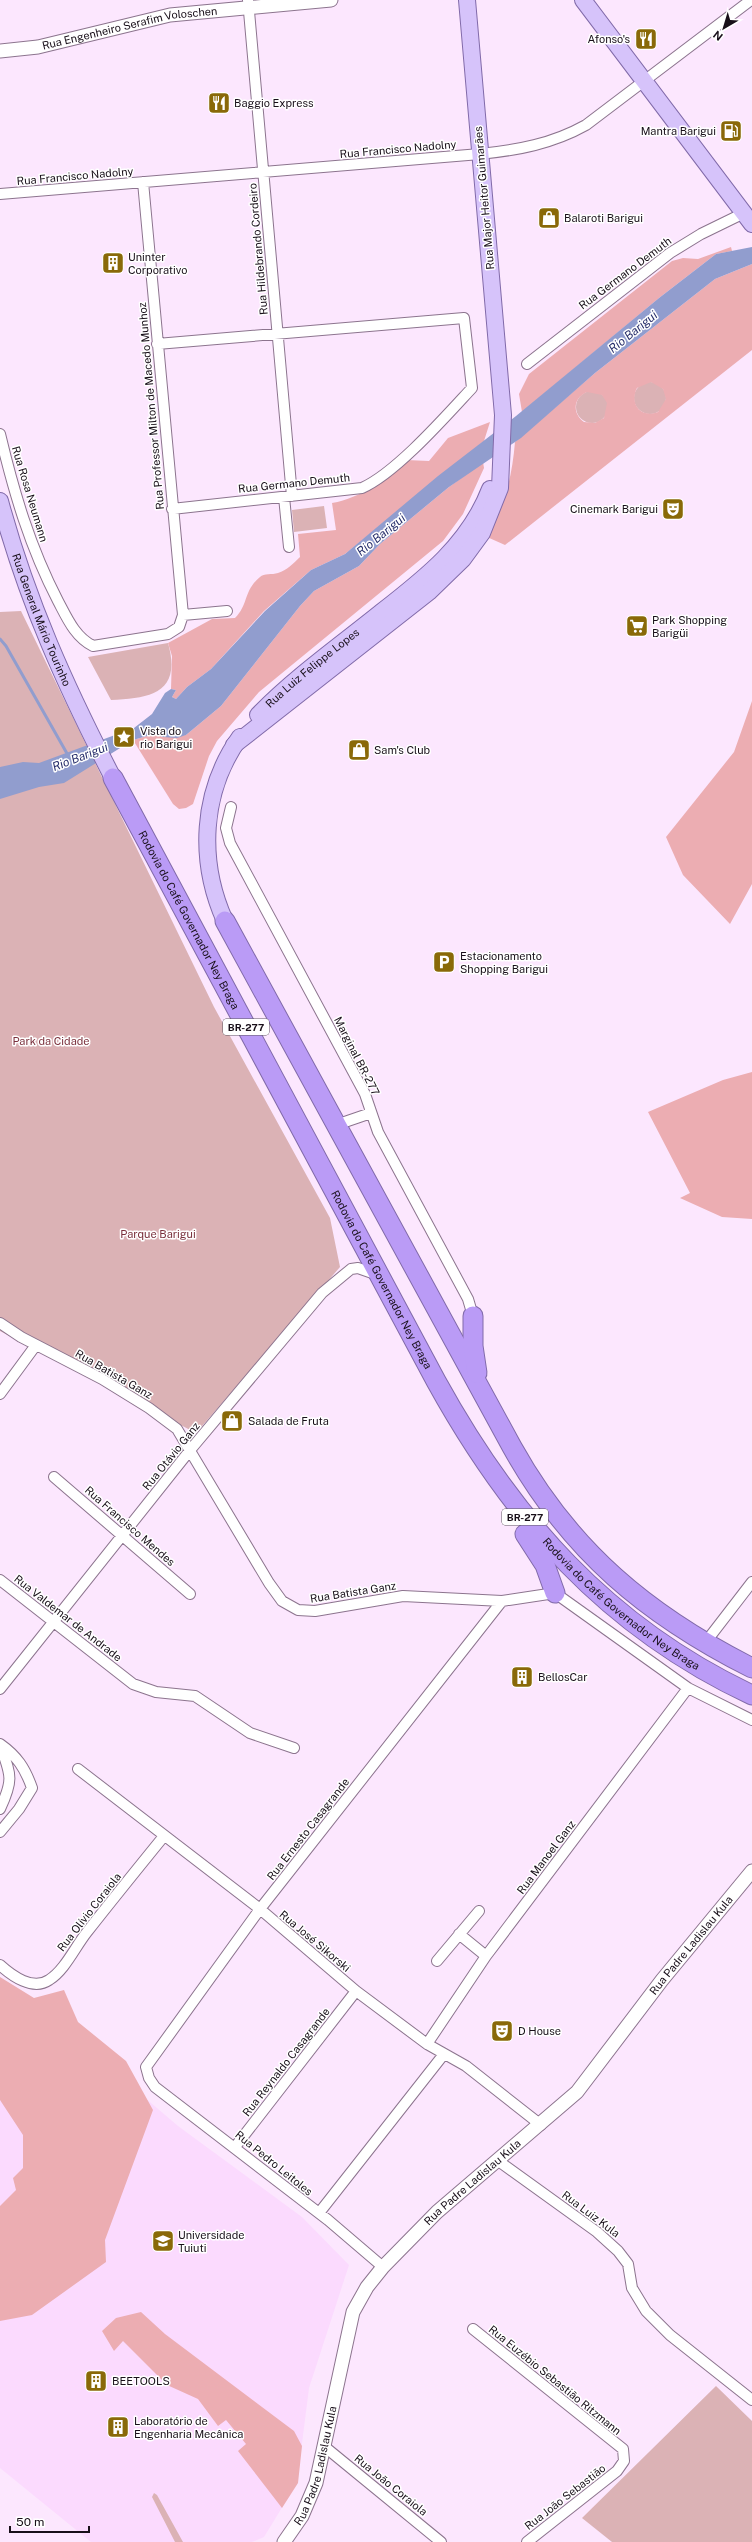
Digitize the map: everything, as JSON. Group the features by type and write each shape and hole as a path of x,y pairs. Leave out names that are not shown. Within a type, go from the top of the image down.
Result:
{"highway":[{"name":"Rodovia do Café Governador Ney Braga","path":"113,778 379,1276 454,1414 478,1452 519,1510 582,1578 666,1645 707,1672 750,1695"},
{"name":"Rodovia do Café Governador Ney Braga","path":"226,921 525,1471 542,1498 576,1540 624,1586 678,1626 752,1668"},
{"path":"473,1316 473,1346 480,1388"},
{"path":"454,1414 494,1487 540,1554 551,1577 555,1593"}],"main road":[{"name":"Rua Major Heitor Guimarães","path":"467,0 502,397 503,452"},
{"path":"583,0 748,219"},
{"name":"Rua Luiz Felippe Lopes","path":"226,921 209,876 207,835 215,787 234,745 255,718 279,694 423,579 458,545 479,514 503,452"},
{"name":"Rua General Mário Tourinho","path":"0,501 34,611 91,736 113,778"}],"street":[{"name":"Rua Engenheiro Serafim Voloschen","path":"0,51 38,47 170,15 249,4 331,0"},
{"name":"Rua Francisco Nadolny","path":"0,194 480,154 532,147 563,136 586,125 751,0"},
{"name":"Rua Hildebrando Cordeiro","path":"249,4 278,334 290,547"},
{"name":"Rua Professor Milton de Macedo Munhoz","path":"143,182 172,509 183,615 179,627"},
{"name":"Rua Germano Demuth","path":"527,364 670,253 701,234 748,219"},
{"name":"Rua Germano Demuth","path":"172,509 346,491 373,483 442,420 472,388 464,318 278,334"},
{"path":"157,344 278,334"},
{"name":"Rua Rosa Neumann","path":"0,434 16,497 34,551 66,616 80,637 93,646 168,634 179,627"},
{"path":"183,615 227,611"},
{"name":"Marginal BR-277","path":"231,807 226,828 227,836 365,1094 378,1132 468,1299 473,1316"},
{"path":"336,1125 371,1113"},
{"name":"Rua Otávio Ganz","path":"0,1689 191,1449 322,1293 351,1269 358,1268 379,1276"},
{"name":"Rua Batista Ganz","path":"0,1323 36,1345 102,1379 149,1408 177,1429 191,1449 269,1584 282,1601 298,1610 315,1611 403,1596 502,1601 555,1593"},
{"path":"0,1394 36,1345"},
{"name":"Rua Francisco Mendes","path":"54,1477 190,1594"},
{"name":"Rua Valdemar de Andrade","path":"0,1580 121,1675 140,1688 195,1696 250,1733 294,1748"},
{"path":"705,1642 752,1582"},
{"path":"555,1593 688,1688 752,1720"},
{"name":"Rua Ernesto Casagrande","path":"149,2078 146,2067 151,2059 260,1910 502,1601"},
{"name":"Rua Manoel Ganz","path":"427,2044 486,1956 688,1688"},
{"path":"0,1745 11,1773 9,1790 0,1809"},
{"path":"0,1745 14,1754 25,1769 32,1788 19,1810 0,1832"},
{"name":"Rua José Sikorski","path":"78,1769 260,1910 356,1991 427,2044 466,2066 541,2125"},
{"name":"Rua Olívio Coraiola","path":"0,1965 12,1976 23,1980 37,1984 49,1981 59,1971 86,1933 164,1836"},
{"name":"Rua Padre Ladislau Kula","path":"284,2542 302,2516 311,2497 325,2447 353,2312 368,2287 383,2267 437,2212 497,2160 541,2125 577,2092 662,1980 752,1871"},
{"path":"437,1961 479,1911"},
{"path":"459,1934 486,1956"},
{"name":"Rua Reynaldo Casagrande","path":"235,2147 356,1991"},
{"path":"319,2213 444,2054"},
{"name":"Rua Pedro Leitoles","path":"149,2078 155,2087 319,2213 383,2267"},
{"name":"Rua Luiz Kula","path":"497,2160 597,2232 618,2251 628,2264 632,2288 646,2312 670,2335 752,2400"},
{"name":"Rua Euzébio Sebastião Ritzmann","path":"473,2329 623,2449 624,2461 617,2471"},
{"name":"Rua João Coraiola","path":"325,2447 441,2542"},
{"name":"Rua João Sebastião","path":"527,2542 617,2471"}],"shaded area":[{"path":"731,247 732,251 716,254 659,298 522,412 519,394 529,374 672,261 683,258 698,259"},
{"path":"752,264 752,350 505,545 487,537 499,514 507,491 515,442 595,373 715,279","holes":["651,382 663,389 666,399 658,412 652,414 642,412 638,409 635,399 637,388","587,392 602,395 607,403 604,418 595,423 584,422 577,414 577,402 579,398"]},
{"path":"490,422 484,441 345,554 311,570 264,611 211,669 187,687 176,699 172,697 176,690 171,689 172,656 168,643 212,619 235,618 242,608 251,587 260,577 281,572 300,557 298,534 336,530 332,503 353,497 372,487 406,460 429,461 448,438"},
{"path":"483,462 484,468 463,514 443,541 259,692 217,741 209,756 193,804 186,808 179,809 173,804 133,740 154,734 163,737 186,735 221,706 300,606 314,591 359,566 380,544 449,487"},
{"path":"752,701 752,884 730,924 683,875 666,837 734,752"},
{"path":"752,1072 752,1219 722,1217 680,1198 690,1193 648,1112 723,1080"},
{"path":"0,1977 34,1998 64,1990 78,2022 126,2061 153,2110 105,2240 106,2262 32,2315 0,2321 0,2206 16,2190 13,2178 23,2168 23,2135 0,2100"},
{"name":"Universidade Tuiuti","path":"0,1988 89,2050 178,2126 302,2217 349,2265 309,2388 297,2483 264,2537 252,2542 91,2542 0,2468"},
{"path":"141,2312 165,2334 294,2431 302,2446 298,2483 282,2508 238,2451 246,2444 226,2420 218,2426 198,2399 167,2385 123,2341 114,2351 102,2331 116,2318"}],"green space":[{"path":"647,382 653,382 663,389 666,398 665,404 659,411 653,414 647,414 637,407 634,401 634,395 641,385"},
{"path":"589,391 595,391 605,398 608,407 607,413 601,420 595,423 589,423 579,416 576,410 576,404 583,394"},
{"path":"324,506 327,528 294,532 292,510"},
{"name":"Parque Barigui","path":"21,611 214,1007 330,1218 340,1267 196,1433 0,1331 0,612"},
{"path":"168,643 171,660 171,673 167,682 160,690 139,697 111,700 88,657"},
{"path":"716,2386 752,2421 752,2542 612,2542 582,2518"},
{"path":"154,2493 157,2495 183,2542 175,2542 152,2497"}],"water":[{"name":"Rio Barigui","path":"752,247 752,264 715,279 595,373 521,438 449,487 380,544 359,566 314,591 300,606 221,706 186,735 177,738 163,737 154,734 133,740 64,783 39,787 0,799 0,767 23,762 39,763 134,728 152,714 165,693 171,689 176,690 172,697 176,699 187,687 211,669 265,611 311,570 345,554 438,476 516,416 659,298 716,254"}],"waterway":[{"name":"Rio Barigui","path":"0,639 6,646 69,757"}],"place":[{"name":"Afonso's","path":"646,39"},
{"name":"Baggio Express","path":"219,103"},
{"name":"Mantra Barigui","path":"731,131"},
{"name":"Balaroti Barigui","path":"549,218"},
{"name":"Uninter Corporativo","path":"113,263"},
{"name":"Cinemark Barigui","path":"673,509"},
{"name":"Park Shopping Barigüi","path":"637,626"},
{"name":"Vista do rio Barigui","path":"124,737"},
{"name":"Sam's Club","path":"359,750"},
{"name":"Estacionamento Shopping Barigui","path":"444,962"},
{"name":"Salada de Fruta","path":"232,1421"},
{"name":"BellosCar","path":"522,1677"},
{"name":"D House","path":"502,2031"},
{"name":"Universidade Tuiuti","path":"163,2241"},
{"name":"BEETOOLS","path":"96,2381"},
{"name":"Laboratório de Engenharia Mecânica","path":"118,2427"}],"park label":[{"name":"Park da Cidade","path":"51,1041"}]}
